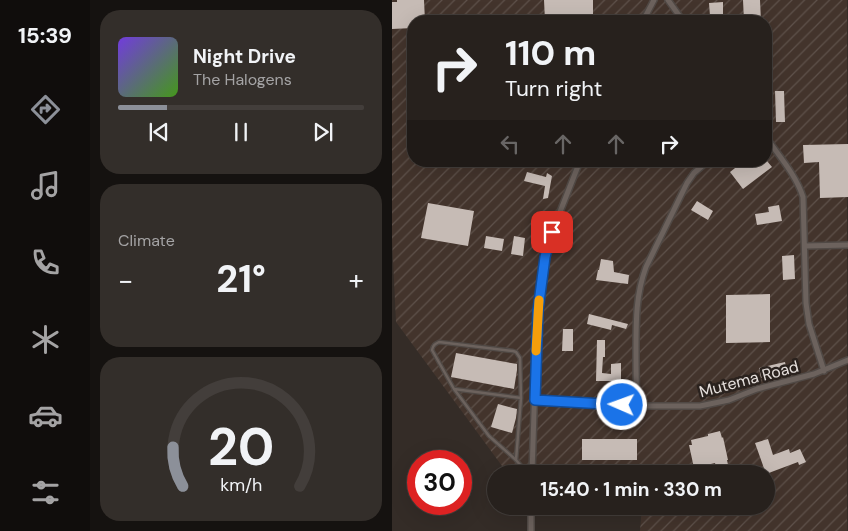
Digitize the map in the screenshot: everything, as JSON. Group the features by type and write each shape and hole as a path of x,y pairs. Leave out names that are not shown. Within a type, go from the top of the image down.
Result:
{"street":[{"path":"646,15 654,0"},
{"path":"668,0 679,15"},
{"path":"772,146 800,188 804,205 807,313 824,371"},
{"path":"531,465 535,400 537,319 545,257 578,167"},
{"path":"636,406 636,317 640,282 686,183 701,167"},
{"path":"805,246 848,245"},
{"name":"Mutema Road","path":"535,400 636,406 700,406 714,404 757,389 824,371 848,360"},
{"path":"530,531 531,515"}],"lane":[{"path":"516,460 521,398 520,358 516,352 436,343 432,350 454,389 489,436 521,465"},
{"path":"454,389 521,398"}],"shaded area":[{"path":"392,0 847,0 847,531 640,531 641,515 775,515 775,465 501,465 396,322 392,238"}],"building":[{"path":"397,0 424,0 425,15 407,15 407,28 392,29 392,2 397,2"},
{"path":"544,0 593,0 593,15 545,15"},
{"path":"743,0 760,0 761,15 744,15"},
{"path":"723,2 723,15 710,15 709,3"},
{"path":"775,91 784,91 785,122 776,122"},
{"path":"848,144 848,197 820,198 819,162 804,163 803,145"},
{"path":"736,167 772,167 743,189 730,172"},
{"path":"527,172 546,177 547,173 552,176 548,198 543,199 545,186 524,181"},
{"path":"697,201 713,211 708,220 691,210"},
{"path":"428,203 474,211 468,246 421,238"},
{"path":"779,205 782,221 757,225 755,214 769,212 768,207"},
{"path":"486,236 504,239 502,251 484,248"},
{"path":"514,236 525,238 523,256 511,254"},
{"path":"794,255 795,279 783,280 782,256"},
{"path":"601,259 613,261 614,272 629,275 628,284 596,280"},
{"path":"770,294 770,342 726,343 726,295"},
{"path":"589,314 628,324 626,329 612,325 611,330 587,324"},
{"path":"563,329 573,329 573,351 562,351"},
{"path":"597,340 605,340 605,357 603,357 602,373 611,374 611,364 621,363 621,387 611,387 611,381 596,381"},
{"path":"456,353 517,364 514,389 451,377"},
{"path":"785,362 787,371 761,378 759,368"},
{"path":"498,404 517,409 512,433 491,427"},
{"path":"720,431 723,437 728,465 716,465 715,463 693,465 689,445 692,445 691,440 708,436 708,434"},
{"path":"582,439 637,439 637,460 582,460"},
{"path":"768,439 773,455 789,449 790,453 800,449 806,462 799,465 798,462 775,471 775,465 763,465 755,443"}],"slow traffic":[{"path":"536,351 539,300"}],"route":[{"path":"552,232 545,257 537,319 535,400 622,405"}]}
